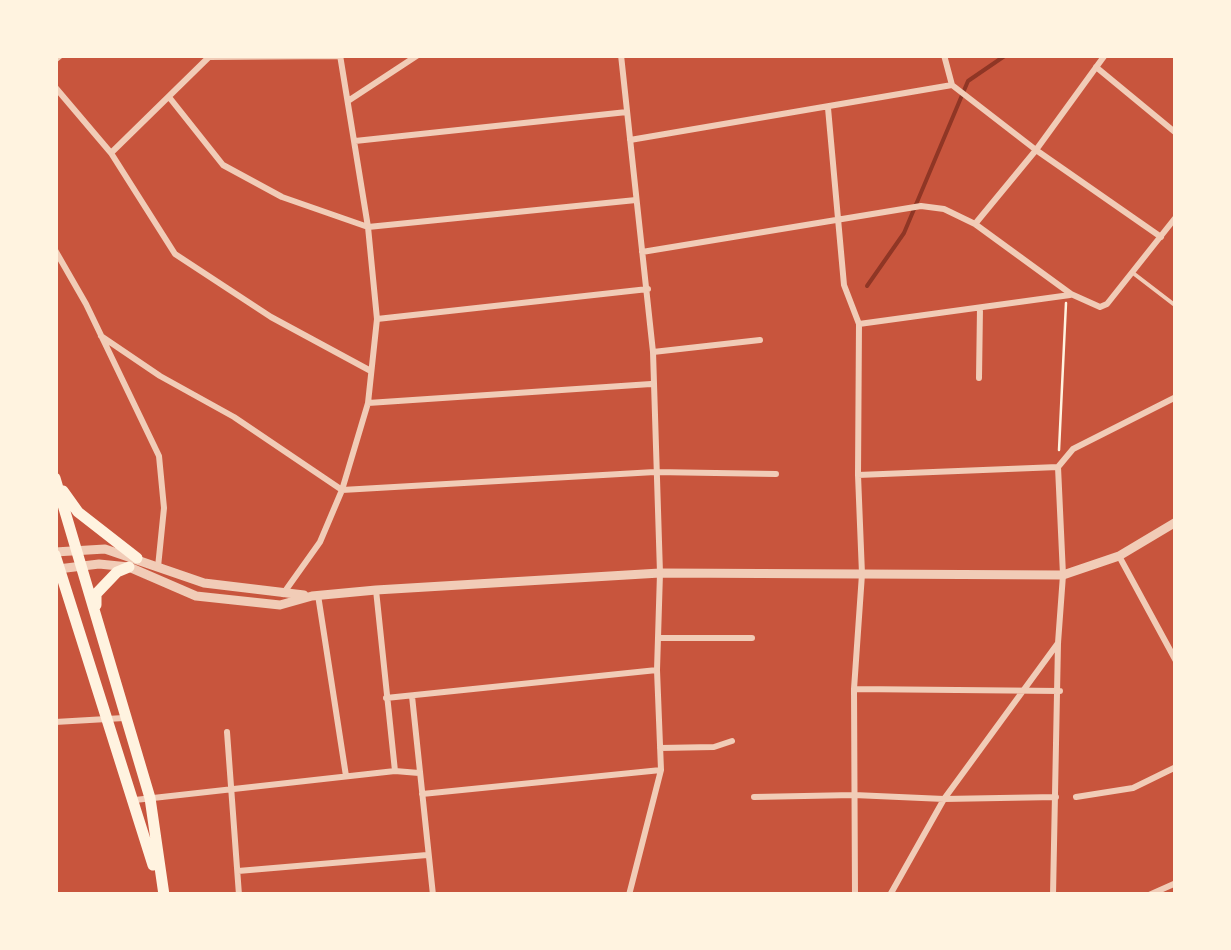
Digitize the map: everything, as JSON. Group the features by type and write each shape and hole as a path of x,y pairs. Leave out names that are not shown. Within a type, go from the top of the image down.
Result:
{"main road":[{"path":"56,481 150,798 163,895"},
{"path":"56,481 78,512 133,562 96,594 96,614"},
{"path":"55,553 163,895"}],"street":[{"path":"55,60 61,55"},
{"path":"111,153 210,57 340,55 368,226 377,319 368,403 342,490 320,542 284,592 280,605"},
{"path":"348,101 418,55"},
{"path":"620,55 653,352 660,573 657,670 661,770 629,895"},
{"path":"944,55 952,85 1036,150 1161,237"},
{"path":"975,224 1036,150 1105,55"},
{"path":"1096,67 1176,133"},
{"path":"630,140 952,85"},
{"path":"55,88 111,153 176,254 271,317 369,370"},
{"path":"169,97 223,165 282,197 368,226 636,200"},
{"path":"828,108 844,285 859,324 862,574 854,689 855,895"},
{"path":"356,141 627,112"},
{"path":"642,252 921,206 944,209 975,224 1068,295 1100,307 1108,304 1176,217"},
{"path":"55,250 159,456 164,531 158,567"},
{"path":"377,319 648,289"},
{"path":"859,324 1068,295"},
{"path":"979,378 980,308"},
{"path":"101,336 160,376 234,417 342,490 654,472 776,474"},
{"path":"653,352 760,340"},
{"path":"368,403 652,384"},
{"path":"1053,895 1063,575 1058,466 1073,448 1176,398"},
{"path":"858,475 1058,466"},
{"path":"55,553 105,548 196,596 280,605 315,596 376,590 660,573 1063,575 1119,556 1176,522"},
{"path":"1119,556 1176,661"},
{"path":"58,569 133,562 204,583 315,596"},
{"path":"376,590 395,772"},
{"path":"315,596 346,776"},
{"path":"660,638 752,638"},
{"path":"890,895 944,799 1058,642"},
{"path":"386,698 657,670"},
{"path":"854,689 1060,691"},
{"path":"412,696 434,895"},
{"path":"55,722 126,718"},
{"path":"227,732 239,895"},
{"path":"660,748 714,747 732,741"},
{"path":"1076,797 1133,788 1176,767"},
{"path":"422,794 661,770"},
{"path":"135,800 346,776 418,773"},
{"path":"754,797 1056,796"},
{"path":"238,871 427,855"},
{"path":"1150,895 1176,883"}],"lane":[{"path":"1133,273 1176,306"}],"path":[{"path":"1058,466 1068,295"}],"waterway":[{"path":"867,286 904,233 968,81 1006,55"}]}
